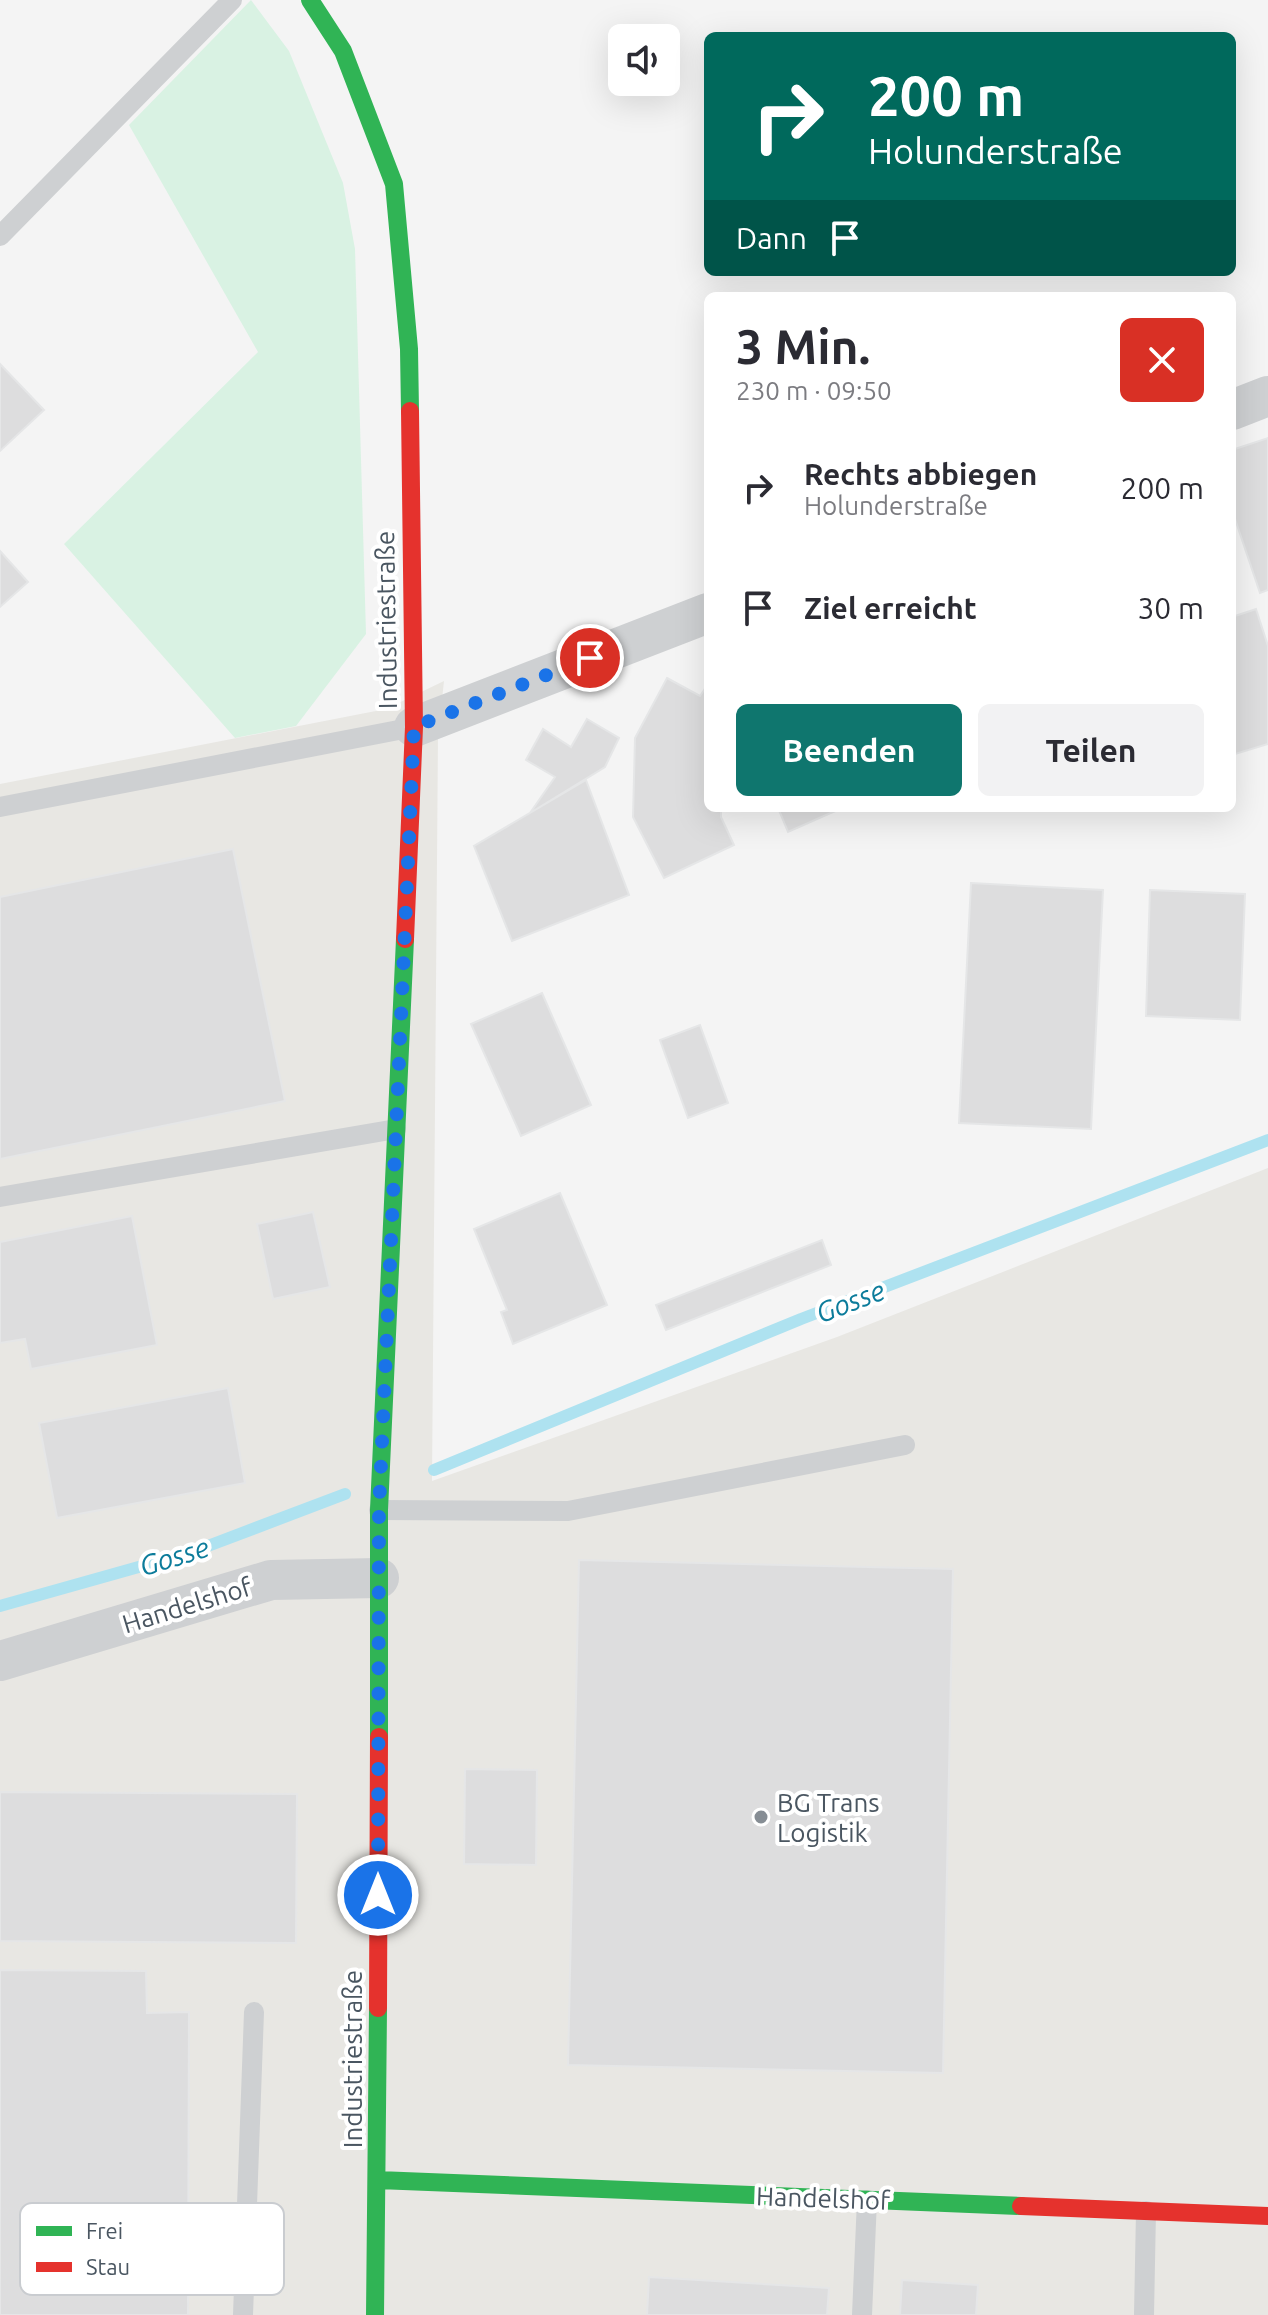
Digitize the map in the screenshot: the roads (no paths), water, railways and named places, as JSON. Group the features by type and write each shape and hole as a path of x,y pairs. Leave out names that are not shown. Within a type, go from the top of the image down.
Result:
{"street":[{"name":"Industriestraße","path":"310,0 343,51 394,184 409,349 414,727 379,1510 375,2315"},
{"path":"1236,408 1268,396"},
{"path":"414,727 704,615"},
{"name":"Handelshof","path":"0,1661 271,1580 379,1578"},
{"name":"Handelshof","path":"378,2180 1268,2216"}],"lane":[{"path":"0,236 232,0"},
{"path":"0,807 414,727"},
{"path":"0,1197 396,1129"},
{"path":"379,1510 568,1511 905,1445"},
{"path":"247,2203 254,2012"},
{"path":"862,2315 867,2200"},
{"path":"1144,2315 1146,2211"},
{"path":"243,2315 244,2295"}],"waterway":[{"name":"Gosse","path":"434,1470 801,1319 1268,1140"},
{"name":"Gosse","path":"0,1606 192,1552 345,1494"}],"place":[{"name":"BG Trans Logistik","path":"761,1817"}]}
